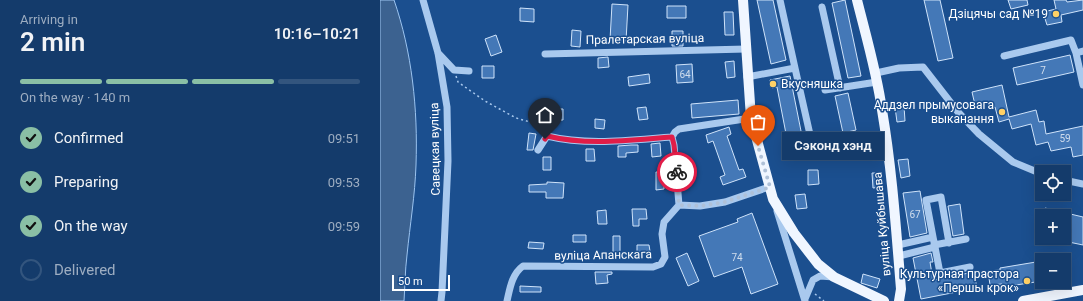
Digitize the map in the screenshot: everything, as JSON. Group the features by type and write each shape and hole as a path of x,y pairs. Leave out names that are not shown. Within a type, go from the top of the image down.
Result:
{"main road":[{"path":"743,0 747,77 751,118 773,199 794,233 818,264 834,277 884,301"},
{"name":"вуліца Куйбышава","path":"857,0 876,78 887,144 898,245 901,289 899,301"},
{"path":"1023,301 1060,298 1083,290"}],"street":[{"name":"Савецкая вуліца","path":"423,0 438,53 447,107 448,162 441,301"},
{"path":"780,0 811,139"},
{"path":"822,7 840,88"},
{"path":"1004,56 1071,40 1079,52 1083,85"},
{"name":"Пралетарская вуліца","path":"545,54 746,49"},
{"path":"438,53 454,70 470,71"},
{"path":"825,90 840,88 876,78 899,68 923,67 958,112 980,134 1013,162 1035,171"},
{"path":"747,77 795,68"},
{"path":"751,118 679,129 674,132 672,137 679,205 700,206 725,202 770,187"},
{"path":"538,150 547,136 556,139 610,142 672,137"},
{"path":"838,148 887,144"},
{"path":"1071,181 1083,184"},
{"path":"949,243 941,197 926,200 940,273 970,267"},
{"path":"773,199 805,300"},
{"name":"вуліца Апанскага","path":"507,301 512,280 516,272 523,266 653,267 661,264 665,257 662,234 664,222 679,205"},
{"path":"898,245 933,236"},
{"path":"898,256 966,239"},
{"path":"805,300 813,280 820,276 834,277"}],"path":[{"path":"454,70 458,82 484,101 516,118 536,124 547,136"},
{"path":"808,290 824,301"}],"water":[{"path":"380,0 394,0 405,40 415,102 416,144 414,199 406,261 404,301 380,301"}],"building":[{"path":"757,0 773,0 786,60 771,64"},
{"path":"845,0 861,76 848,78 832,3"},
{"path":"924,0 940,0 953,58 938,61"},
{"name":"Дзіцячы сад №19","path":"1008,0 1027,0 1028,5 1011,9"},
{"name":"Дзіцячы сад №19","path":"1054,0 1066,0 1067,2 1083,0 1083,10 1061,15 1062,22 1047,25 1043,12 1056,9"},
{"path":"612,4 628,5 626,41 610,40"},
{"path":"667,6 686,6 686,18 667,18"},
{"path":"520,8 534,9 534,22 520,21"},
{"path":"724,12 733,12 734,35 725,35"},
{"path":"572,30 581,31 580,47 571,46"},
{"path":"672,31 683,31 683,46 672,46"},
{"path":"496,35 502,52 491,56 485,39"},
{"path":"1070,55 1074,72 1017,85 1013,68"},
{"path":"608,57 609,67 598,68 598,58"},
{"path":"734,61 735,77 727,78 725,62"},
{"path":"692,64 693,82 677,83 676,65"},
{"path":"482,66 494,66 494,78 482,78"},
{"path":"649,74 650,83 629,86 628,77"},
{"path":"790,76 802,136 787,139 777,87 772,88 770,80"},
{"path":"1002,85 1009,117 1036,110 1039,122 1044,121 1046,134 1083,126 1083,155 1073,157 1071,147 1051,151 1048,142 1036,145 1031,124 1012,129 1009,119 999,122 992,102 975,105 972,92"},
{"path":"848,93 856,130 843,133 835,96"},
{"path":"738,100 739,114 692,118 691,104"},
{"path":"904,106 905,121 897,122 895,107"},
{"path":"646,107 648,119 639,120 637,108"},
{"path":"552,109 563,109 563,120 552,120"},
{"path":"595,119 605,120 604,129 595,128"},
{"path":"729,127 731,134 727,136 739,170 743,169 746,177 723,185 720,177 725,175 713,141 708,143 706,135"},
{"path":"529,133 536,134 533,150 527,150"},
{"path":"660,143 661,156 652,157 651,144"},
{"path":"638,145 638,152 626,153 626,157 618,157 618,146"},
{"path":"586,149 594,149 595,161 586,161"},
{"path":"543,157 551,157 551,170 543,170"},
{"path":"908,159 910,176 901,178 898,160"},
{"path":"808,170 818,170 819,184 808,185"},
{"path":"656,172 664,172 664,189 656,190"},
{"path":"872,173 880,173 881,187 873,188"},
{"path":"547,182 564,183 563,198 546,198 546,192 529,192 529,185 547,184"},
{"path":"920,191 927,233 910,237 903,193"},
{"path":"805,194 807,208 797,209 795,195"},
{"path":"960,204 964,234 953,236 948,206"},
{"path":"632,209 646,209 647,219 639,219 639,226 633,226"},
{"path":"606,210 607,224 598,224 597,211"},
{"path":"752,213 778,284 751,294 742,267 714,277 699,236 738,222 737,219"},
{"path":"1071,214 1083,217 1083,245 1071,242"},
{"path":"573,235 586,235 586,242 573,242"},
{"path":"613,236 620,236 620,253 613,253"},
{"path":"529,242 544,243 543,249 528,248"},
{"path":"637,245 649,245 650,251 637,252"},
{"path":"687,253 699,281 688,286 676,258"},
{"path":"931,253 933,262 930,262 933,280 974,272 977,288 921,299 913,258"},
{"path":"1035,262 1035,282 1003,287 1002,284 990,285 988,271 1000,270 1000,268"},
{"path":"595,272 612,272 612,274 607,275 608,283 596,284"},
{"path":"863,274 880,279 877,288 861,283"},
{"path":"520,286 541,287 541,292 520,292"}],"way so far":[{"path":"677,172 679,205 700,206 725,202 770,187 758,146"}],"place":[{"name":"Дзіцячы сад №19","path":"1056,14"},
{"name":"Вкусняшка","path":"773,84"},
{"name":"Аддзел прымусовага выканання","path":"1002,112"},
{"name":"Сэконд хэнд","path":"758,146"},
{"name":"Культурная прастора «Першы крок»","path":"1027,281"}],"route":[{"path":"545,139 547,136 556,139 610,142 672,137 674,140 677,172"}]}
